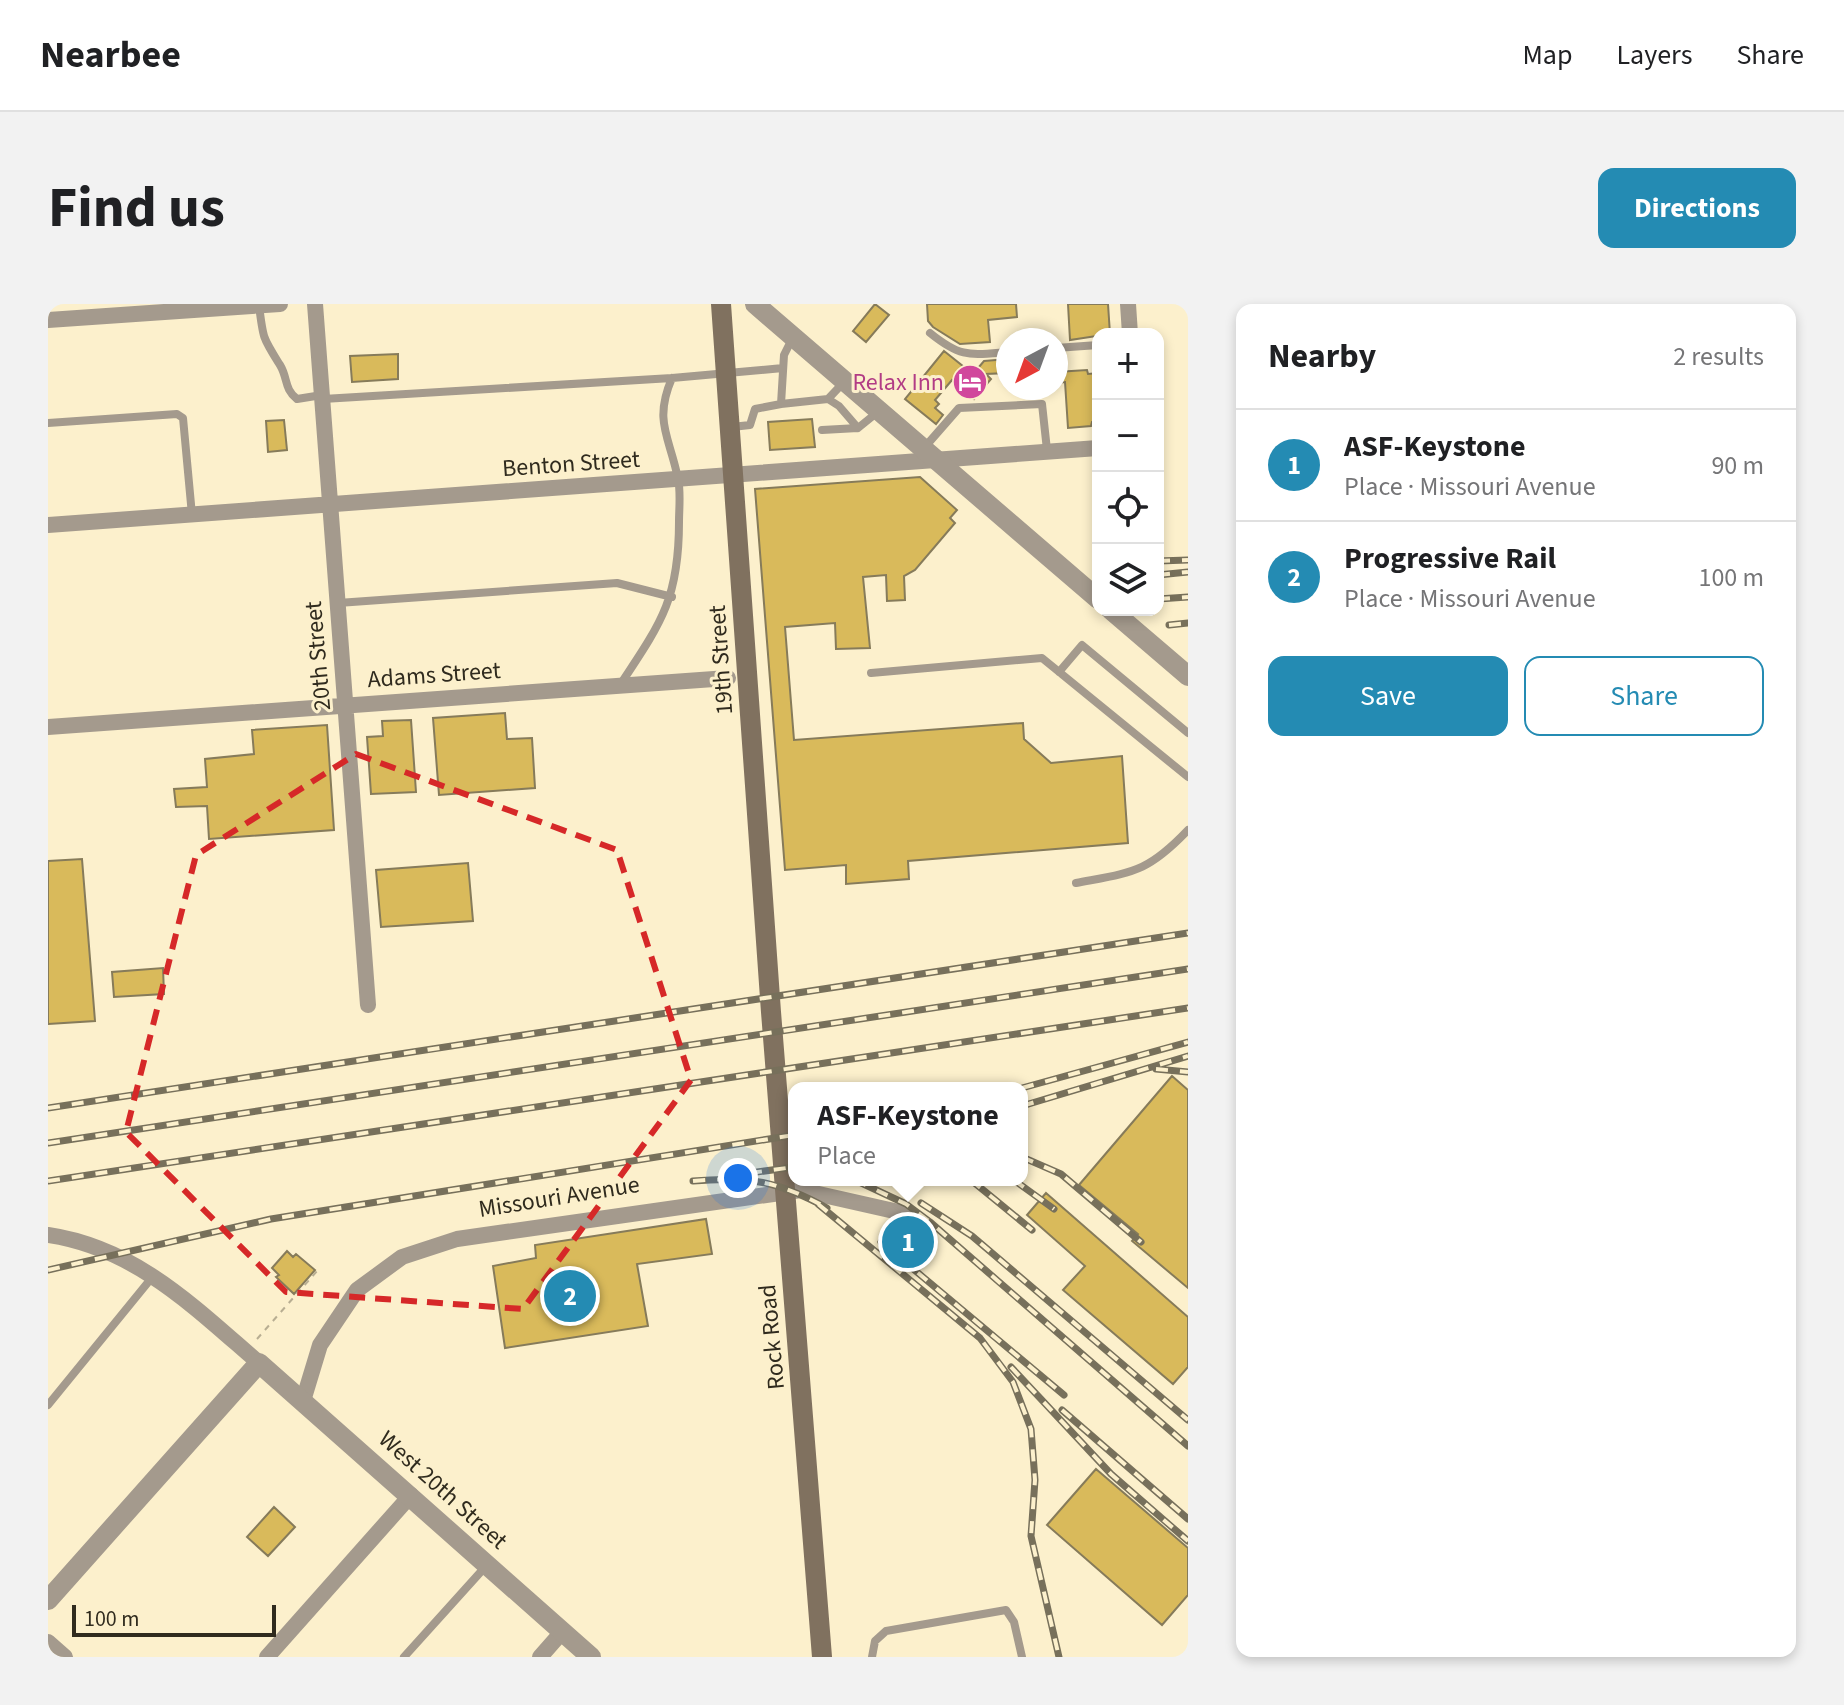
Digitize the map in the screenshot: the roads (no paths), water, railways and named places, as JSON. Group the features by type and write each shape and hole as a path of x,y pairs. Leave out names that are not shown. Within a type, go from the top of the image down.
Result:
{"main road":[{"name":"19th Street","path":"721,304 771,1012"},
{"name":"Rock Road","path":"771,1012 822,1657"}],"street":[{"path":"48,320 280,304"},
{"name":"20th Street","path":"315,304 368,1005"},
{"path":"755,304 1092,594"},
{"path":"1128,304 1130,328"},
{"name":"Benton Street","path":"48,525 679,480 929,453 1092,448"},
{"path":"1118,616 1188,676"},
{"name":"Adams Street","path":"48,727 728,678"},
{"name":"Missouri Avenue","path":"303,1401 320,1345 357,1290 402,1257 457,1239 801,1190 903,1213"},
{"path":"48,1235 114,1252 155,1275 252,1357 48,1600"},
{"name":"West 20th Street","path":"252,1357 591,1657"},
{"path":"267,1657 411,1495"},
{"path":"540,1657 562,1632"},
{"path":"48,1642 65,1657"}],"lane":[{"path":"259,305 265,347 282,368 287,391 297,399 672,378 783,368"},
{"path":"930,333 954,352 966,356 996,353"},
{"path":"781,404 784,355 793,337"},
{"path":"1068,347 1092,345"},
{"path":"619,686 662,622 672,597 678,567 679,480 661,422 663,398 672,378"},
{"path":"730,427 750,425 755,409 828,399 845,381"},
{"path":"828,399 858,428"},
{"path":"929,453 959,408 1042,404 1047,450"},
{"path":"822,430 858,428 879,411"},
{"path":"48,423 177,414 183,418 192,515"},
{"path":"338,603 617,583 672,597"},
{"path":"1059,672 1082,645 1188,733"},
{"path":"871,673 1042,658 1188,777"},
{"path":"1076,883 1141,870 1162,856 1188,830"},
{"path":"48,1405 155,1275"},
{"path":"404,1657 487,1564"},
{"path":"872,1657 875,1641 886,1631 1006,1610 1014,1622 1022,1657"}],"railway":[{"path":"1164,561 1188,560"},
{"path":"1164,574 1188,572"},
{"path":"1164,599 1188,597"},
{"path":"1169,625 1188,623"},
{"path":"48,1108 1188,933"},
{"path":"48,1143 1188,969"},
{"path":"48,1181 1188,1008"},
{"path":"1028,1086 1188,1042"},
{"path":"1028,1104 1188,1056"},
{"path":"1156,1069 1188,1072"},
{"path":"48,1270 271,1219 788,1136"},
{"path":"1028,1160 1061,1174 1141,1242"},
{"path":"750,1173 788,1168"},
{"path":"693,1181 731,1179 763,1182 827,1208"},
{"path":"868,1186 906,1204 930,1222 1188,1446"},
{"path":"978,1186 1032,1230"},
{"path":"1022,1186 1054,1209"},
{"path":"921,1203 972,1236 1188,1420"},
{"path":"818,1204 980,1338 1013,1382 1031,1429 1035,1480 1031,1536 1059,1657"},
{"path":"881,1242 1064,1395"},
{"path":"1011,1367 1111,1474 1188,1541"},
{"path":"1062,1410 1188,1519"}],"place":[{"name":"Relax Inn","path":"970,382"},
{"name":"ASF-Keystone","path":"908,1242"},
{"name":"Progressive Rail","path":"570,1296"}]}
